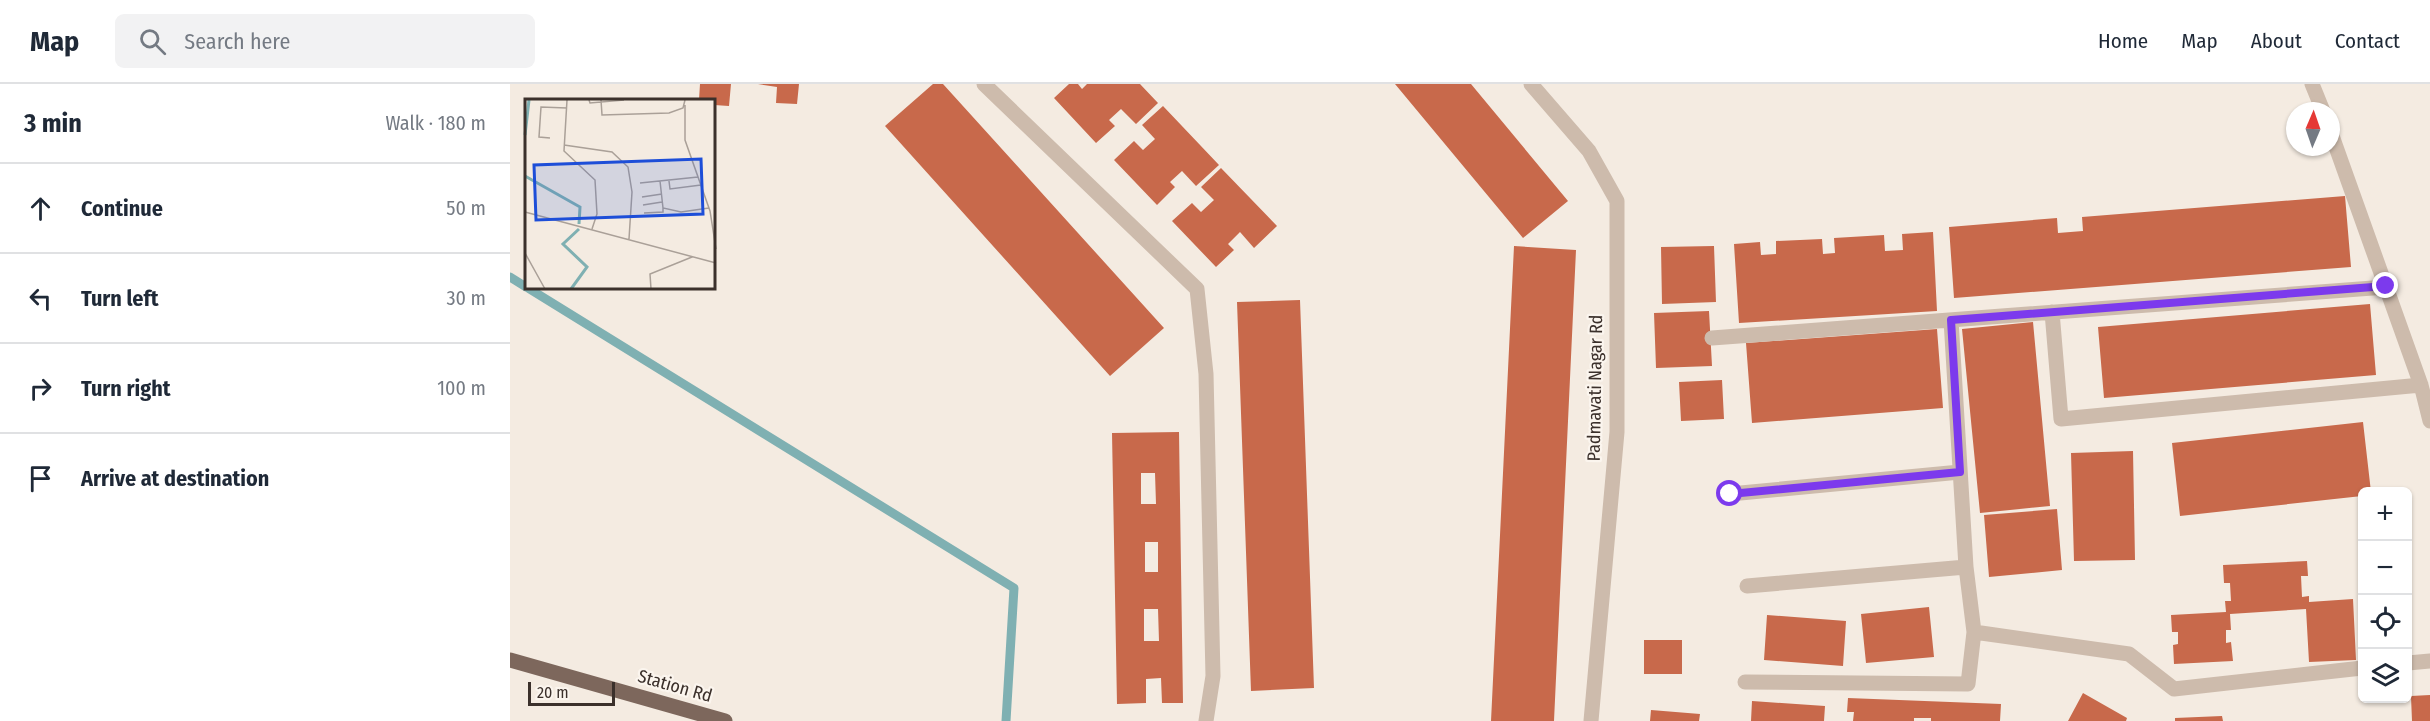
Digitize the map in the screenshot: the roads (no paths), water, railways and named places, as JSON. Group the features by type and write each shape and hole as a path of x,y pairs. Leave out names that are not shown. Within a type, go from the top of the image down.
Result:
{"main road":[{"name":"Station Rd","path":"510,660 725,721"}],"street":[{"path":"984,84 1197,289 1206,374 1213,676 1206,721"},
{"name":"Padmavati Nagar Rd","path":"1531,84 1589,151 1617,201 1617,432 1591,721"},
{"path":"2312,84 2319,102"},
{"path":"2339,156 2421,385 2430,421"},
{"path":"1712,338 2386,286"},
{"path":"2052,312 2061,419 2421,385"},
{"path":"1745,682 1968,684 1974,632 1966,567 1951,320"},
{"path":"1730,494 1960,472"},
{"path":"1747,586 1966,567"},
{"path":"1974,632 2129,654 2174,689 2358,668"},
{"path":"2412,663 2430,661"}],"waterway":[{"path":"510,277 525,286"},
{"path":"531,290 1014,588 1006,721"}]}
